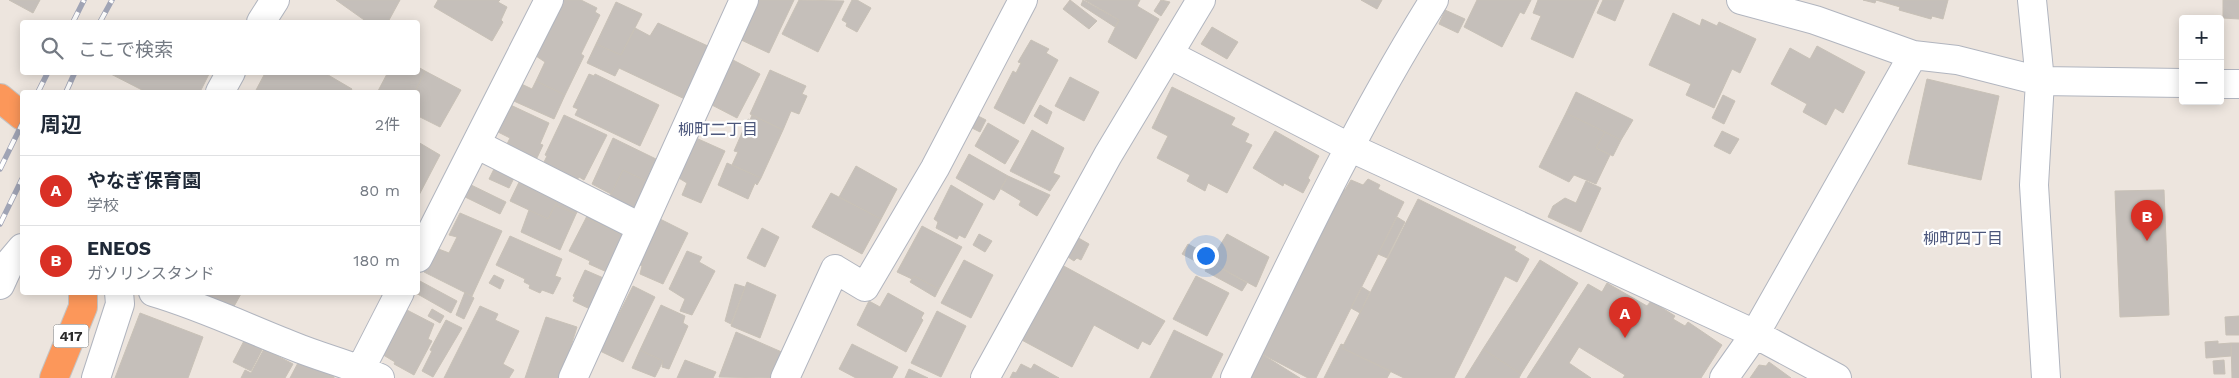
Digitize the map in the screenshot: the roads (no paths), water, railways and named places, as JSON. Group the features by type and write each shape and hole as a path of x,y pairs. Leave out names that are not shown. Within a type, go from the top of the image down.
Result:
{"highway":[{"path":"0,98 20,114"},
{"name":"417","path":"54,378 83,307 83,295"}],"street":[{"path":"262,20 275,0"},
{"path":"420,254 549,0"},
{"path":"573,378 744,0"},
{"path":"785,378 835,269 864,287 935,168 1023,0"},
{"path":"985,378 1108,155 1170,55 1201,0"},
{"path":"1235,378 1317,208 1349,147 1434,0"},
{"path":"1741,0 1815,20 1913,55 1957,60 2040,81 2179,84"},
{"path":"2032,0 2040,81 2034,186 2046,378"},
{"path":"1170,55 1349,147 1755,334 1837,378"},
{"path":"1724,378 1755,334 1913,55"},
{"path":"221,90 229,75"},
{"path":"2224,84 2239,84"},
{"path":"476,144 640,228"},
{"path":"0,285 11,261 20,250"},
{"path":"96,378 120,304 119,295"},
{"path":"164,295 181,300 366,375 399,295"}],"railway":[{"path":"74,20 84,0"},
{"path":"101,20 112,0"},
{"path":"39,90 46,75"},
{"path":"67,90 74,75"},
{"path":"0,169 20,128"},
{"path":"0,224 20,183"}],"place":[{"name":"ENEOS","path":"2147,241"},
{"name":"やなぎ保育園","path":"1625,338"}],"district":[{"name":"柳町二丁目","path":"718,129"},
{"name":"柳町四丁目","path":"1963,238"}]}
